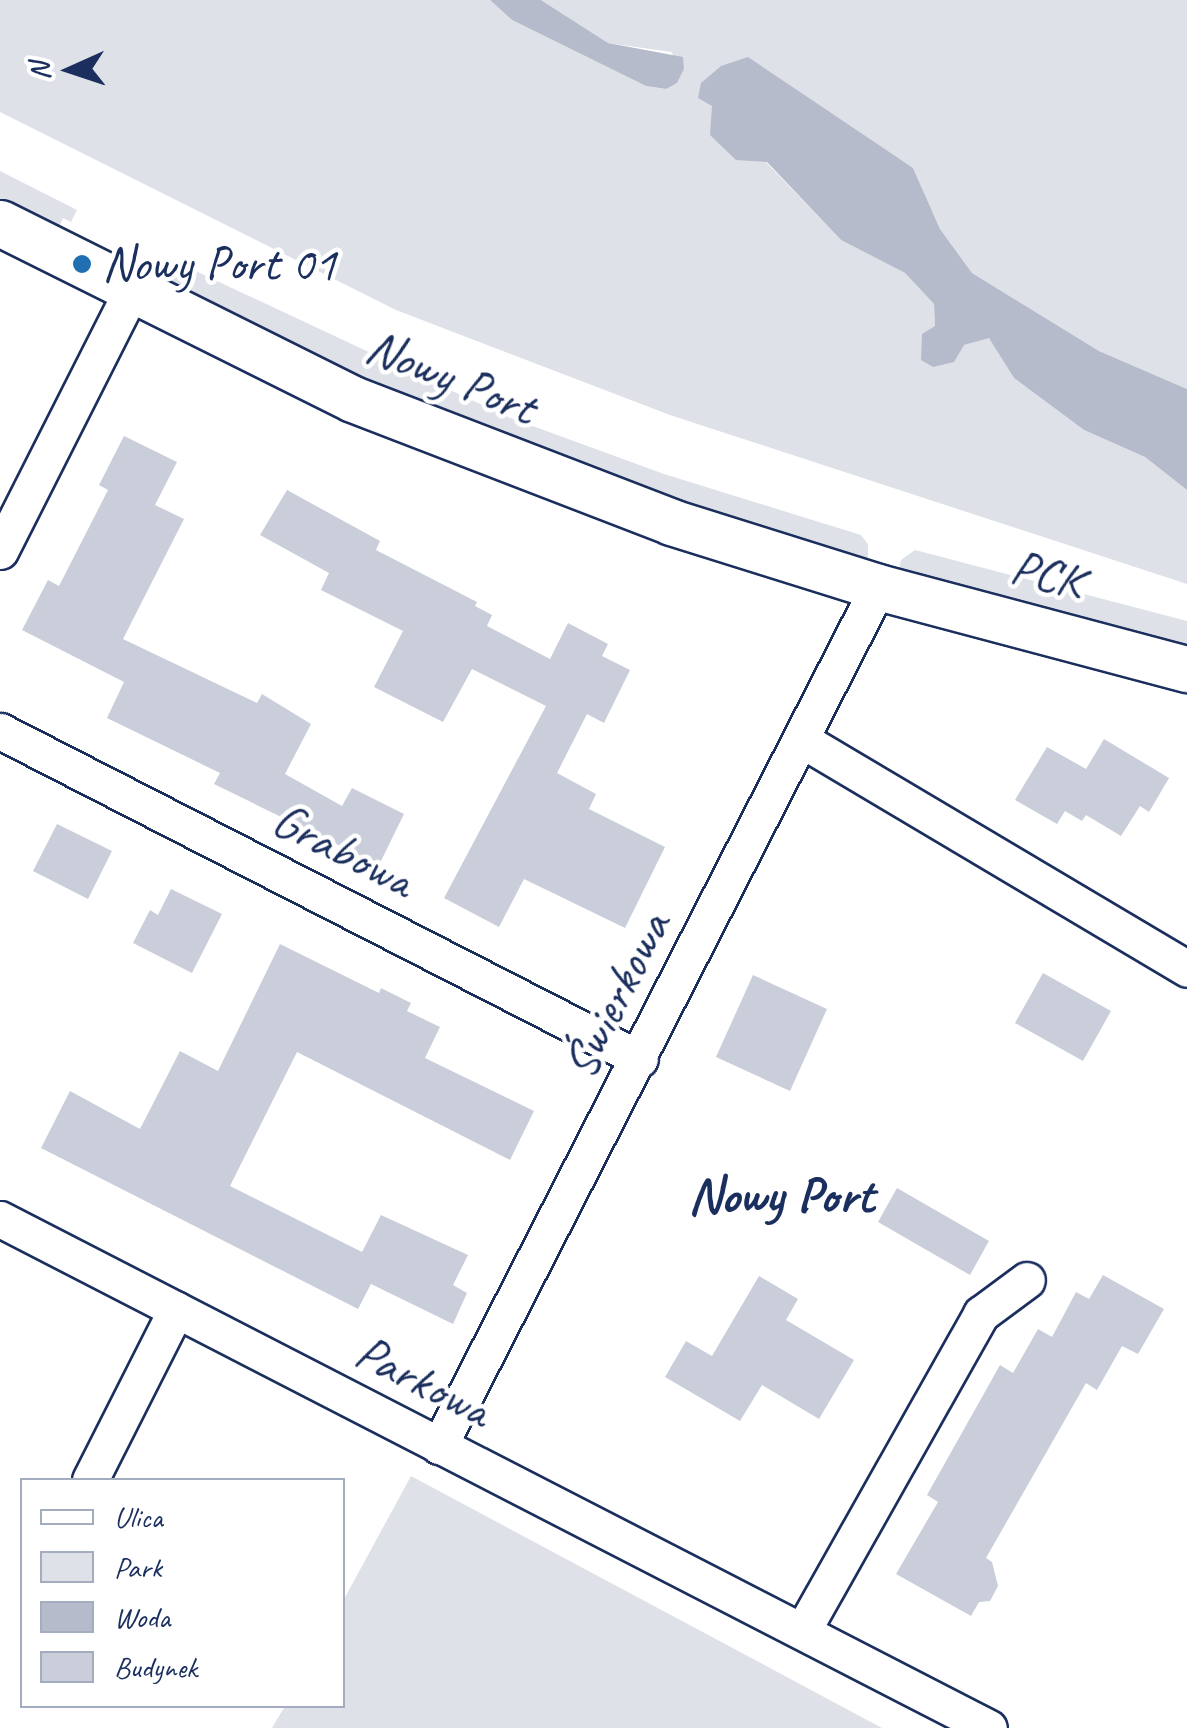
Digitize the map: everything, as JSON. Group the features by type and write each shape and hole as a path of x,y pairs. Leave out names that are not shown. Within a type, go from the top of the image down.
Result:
{"street":[{"name":"Nowy Port","path":"0,223 353,399 671,522 878,587"},
{"path":"0,551 132,290"},
{"name":"PCK","path":"878,587 1187,669"},
{"name":"Świerkowa","path":"440,1446 878,587"},
{"name":"Grabowa","path":"0,732 640,1059"},
{"path":"802,740 1187,968"},
{"name":"Parkowa","path":"0,1218 989,1728"},
{"path":"802,1630 981,1314 1026,1280"},
{"path":"91,1478 176,1310"}],"green space":[{"path":"0,0 490,0 512,20 646,86 665,89 677,83 684,69 671,52 608,43 541,0 1187,0 1187,389 1099,351 972,273 940,229 913,168 881,148 712,106 841,240 905,273 934,304 935,326 964,345 989,337 1014,378 1084,430 1145,457 1187,490 1187,584 670,415 396,310 0,112"},
{"path":"0,171 77,210 71,222 63,218 58,229 0,199"},
{"path":"158,258 170,259 508,417 664,474 861,535 868,544 868,561 657,497 349,374 145,272"},
{"path":"915,550 1187,621 1187,647 899,570 901,560"},
{"path":"411,1476 882,1728 272,1728 284,1708 345,1708 345,1597"}],"water":[{"path":"490,0 541,0 608,43 683,57 684,69 677,83 666,89 646,86 512,20"},
{"path":"748,57 913,168 940,229 972,273 1099,351 1187,389 1187,490 1145,457 1084,430 1014,378 989,338 964,345 954,362 933,367 921,360 922,334 935,326 934,304 905,273 841,240 767,162 736,160 710,135 712,106 698,98 701,83 721,66"}],"building":[{"path":"124,436 177,462 155,505 184,519 123,639 257,703 262,694 311,724 285,774 342,806 352,788 404,814 379,865 214,784 220,773 107,718 124,682 22,630 48,580 59,586 108,490 99,485"},
{"path":"287,490 380,541 376,550 477,602 475,606 492,615 487,626 550,659 568,623 608,644 602,656 630,670 604,723 587,714 557,773 596,794 589,809 665,847 625,928 524,879 499,927 444,898 546,706 472,669 443,722 374,687 403,631 321,590 329,573 260,535"},
{"path":"1104,739 1169,778 1149,812 1140,806 1121,836 1086,815 1082,821 1065,811 1057,824 1015,800 1047,747 1086,769"},
{"path":"57,824 112,851 88,899 33,871"},
{"path":"171,889 222,914 192,973 133,943 150,910 158,915"},
{"path":"280,944 379,993 381,988 411,1003 407,1011 440,1027 425,1058 534,1111 510,1160 297,1052 230,1186 362,1252 381,1215 468,1255 453,1285 467,1293 453,1324 371,1284 358,1309 41,1148 70,1091 140,1129 180,1051 218,1071"},
{"path":"1043,973 1111,1011 1083,1061 1015,1023"},
{"path":"753,975 827,1009 790,1091 716,1057"},
{"path":"897,1188 989,1241 970,1275 878,1222"},
{"path":"1103,1275 1164,1309 1138,1354 1122,1346 1097,1390 1086,1383 986,1558 992,1562 998,1586 990,1601 979,1602 971,1616 896,1574 938,1502 927,1495 1000,1365 1013,1373 1038,1329 1052,1337 1076,1292 1089,1299"},
{"path":"759,1276 798,1299 786,1320 854,1360 819,1419 762,1385 740,1421 665,1377 686,1341 712,1356"}],"place":[{"name":"Nowy Port 01","path":"82,264"}],"district":[{"name":"Nowy Port","path":"781,1196"}]}
